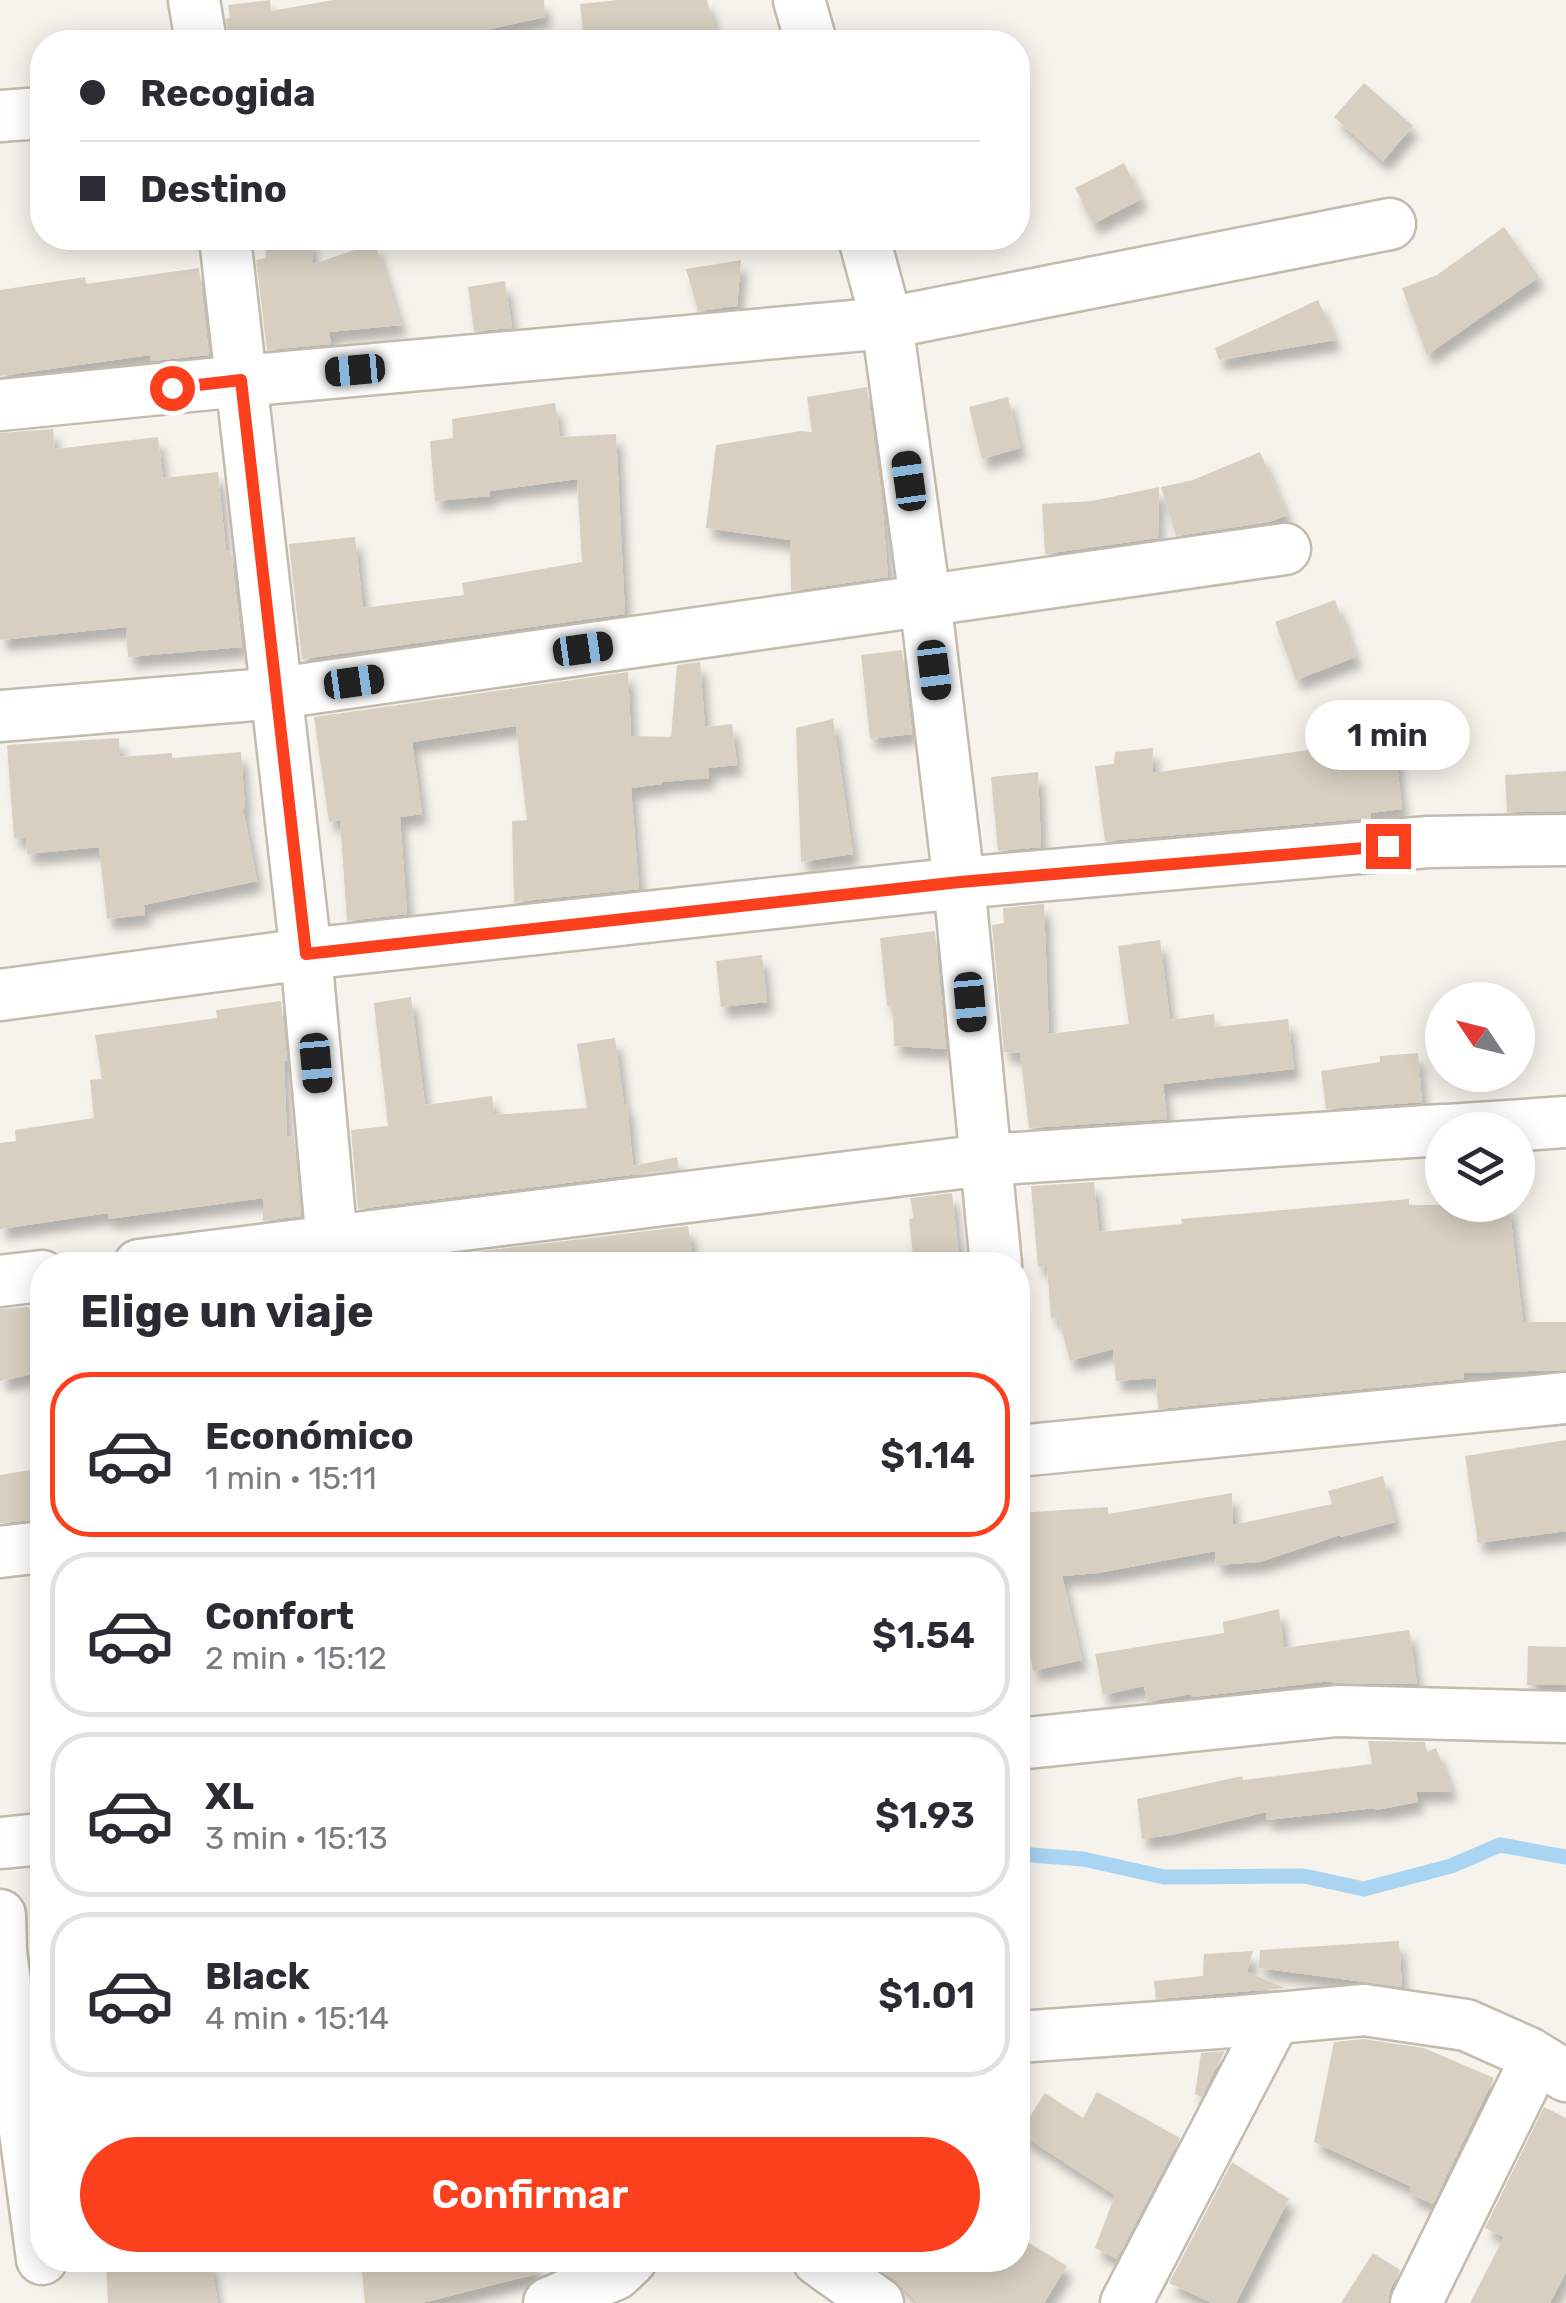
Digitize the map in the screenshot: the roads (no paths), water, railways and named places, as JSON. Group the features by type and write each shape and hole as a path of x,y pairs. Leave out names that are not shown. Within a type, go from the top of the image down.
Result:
{"street":[{"path":"194,0 199,30"},
{"path":"0,116 30,114"},
{"path":"0,405 887,323 1390,224"},
{"path":"226,250 306,954 332,1252"},
{"path":"867,250 887,323 925,599 960,882 995,1252"},
{"path":"0,716 278,693 1285,549"},
{"path":"0,994 306,954 960,882 1428,842 1566,840"},
{"path":"1535,1124 1566,1122"},
{"path":"346,1252 985,1160 1425,1131"},
{"path":"0,1281 30,1277"},
{"path":"1030,1450 1566,1398"},
{"path":"0,1552 30,1549"},
{"path":"1030,1743 1337,1711 1566,1717"},
{"path":"0,1843 30,1840"},
{"path":"0,1915 25,2179"},
{"path":"1030,2035 1364,2010 1466,2025 1551,2067 1416,2303"},
{"path":"1126,2303 1274,2018"},
{"path":"44,2272 48,2303"},
{"path":"549,2303 618,2272"},
{"path":"835,2272 878,2303"}],"waterway":[{"path":"1030,1855 1083,1859 1164,1877 1304,1876 1364,1889 1451,1866 1500,1845 1566,1857"},
{"path":"14,1984 30,1982"}]}
